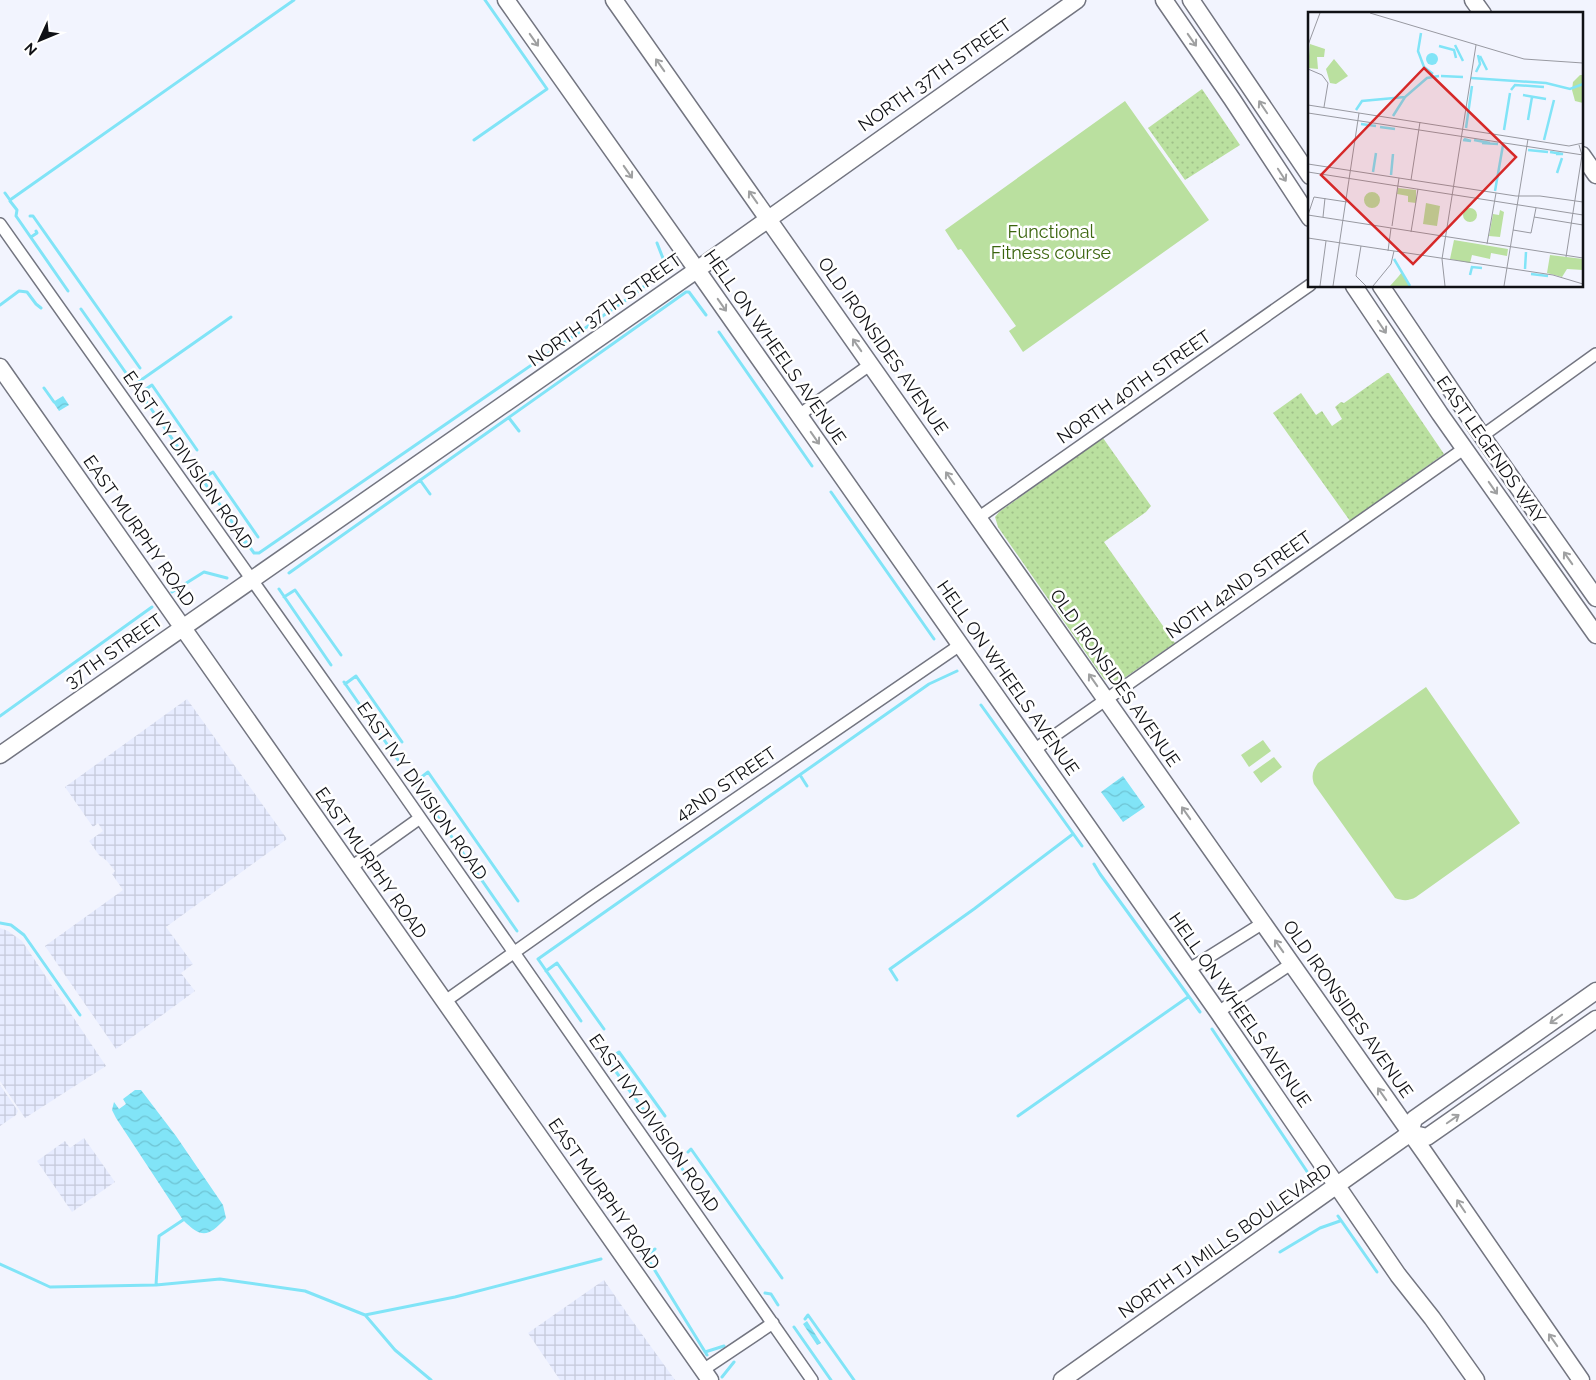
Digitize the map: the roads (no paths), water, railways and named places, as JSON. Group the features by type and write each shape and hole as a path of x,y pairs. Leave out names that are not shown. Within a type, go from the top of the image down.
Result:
{"street":[{"name":"HELL ON WHEELS AVENUE","path":"506,0 1218,1012 1398,1275 1432,1318 1476,1380"},
{"name":"OLD IRONSIDES AVENUE","path":"614,0 1292,964 1581,1380"},
{"name":"NORTH 37TH STREET","path":"251,579 697,270 1077,0"},
{"path":"1164,0 1308,215"},
{"path":"1191,0 1308,173"},
{"path":"1473,0 1482,12"},
{"path":"1584,158 1596,174"},
{"name":"EAST IVY DIVISION ROAD","path":"0,224 420,818 812,1380"},
{"name":"NORTH 40TH STREET","path":"978,518 1308,286"},
{"name":"EAST LEGENDS WAY","path":"1355,288 1440,414 1596,636"},
{"name":"EAST LEGENDS WAY","path":"1382,288 1482,436 1596,598"},
{"path":"1440,414 1464,433 1482,436 1596,354"},
{"path":"799,415 871,364"},
{"name":"EAST MURPHY ROAD","path":"0,367 707,1375"},
{"path":"1465,448 1473,446 1479,448 1502,465"},
{"name":"NOTH 42ND STREET","path":"1034,750 1465,448"},
{"name":"37TH STREET","path":"0,755 251,579"},
{"name":"42ND STREET","path":"444,1002 597,894 960,645"},
{"path":"350,868 420,818"},
{"path":"1188,970 1263,924"},
{"path":"1218,1012 1292,964"},
{"name":"NORTH TJ MILLS BOULEVARD","path":"1062,1380 1410,1133 1414,1119 1596,991"},
{"path":"1410,1133 1427,1137 1596,1019"},
{"path":"707,1375 773,1324"}],"water":[{"path":"63,396 69,405 59,411 53,402"},
{"path":"1123,776 1145,807 1123,822 1101,792"},
{"path":"135,1090 141,1090 176,1136 223,1205 226,1218 209,1232 200,1233 183,1220 116,1118 112,1110 114,1102 119,1109 126,1104 123,1099"},
{"path":"807,1321 821,1343 817,1345 803,1324"}],"waterway":[{"path":"5,193 10,200 294,0"},
{"path":"474,140 547,89 485,0"},
{"path":"10,201 17,210 16,216 68,291"},
{"path":"30,216 33,216 140,368"},
{"path":"31,237 37,233 36,231"},
{"path":"246,542 254,553 259,553 636,293 664,270 666,266 657,243"},
{"path":"0,305 19,291 27,292 41,308"},
{"path":"289,573 686,292 689,292 706,315"},
{"path":"81,309 185,457"},
{"path":"134,385 231,317"},
{"path":"719,332 812,466"},
{"path":"140,393 152,385 197,450"},
{"path":"44,388 54,402"},
{"path":"509,418 519,431"},
{"path":"241,545 246,542 202,479 213,472 258,537"},
{"path":"420,480 430,494"},
{"path":"831,492 934,639"},
{"path":"172,592 204,572 227,578"},
{"path":"279,589 331,665"},
{"path":"284,597 295,590 341,655"},
{"path":"0,716 152,607"},
{"path":"581,1021 538,959 929,684 957,671"},
{"path":"345,684 356,676 402,742"},
{"path":"344,682 398,760"},
{"path":"981,705 1082,846"},
{"path":"414,783 428,772 518,901"},
{"path":"800,775 807,786"},
{"path":"413,781 517,931"},
{"path":"897,980 890,969 974,909 1073,834"},
{"path":"1094,864 1200,1012"},
{"path":"0,923 11,925 24,935 80,1015"},
{"path":"546,971 557,963 604,1029"},
{"path":"1018,1116 1188,997"},
{"path":"1212,1029 1308,1173"},
{"path":"662,1138 609,1062 610,1058 619,1052 665,1116"},
{"path":"688,1152 691,1149 782,1278"},
{"path":"677,1161 687,1176"},
{"path":"1338,1216 1377,1272"},
{"path":"156,1285 159,1236 183,1220"},
{"path":"1280,1252 1320,1228 1340,1221"},
{"path":"647,1255 655,1249"},
{"path":"642,1257 646,1256 707,1355"},
{"path":"0,1264 50,1287 156,1285 220,1279 305,1291 365,1315 455,1297 601,1259"},
{"path":"765,1293 771,1294 778,1305"},
{"path":"805,1319 808,1315 854,1380"},
{"path":"366,1316 395,1350 431,1380"},
{"path":"794,1327 831,1380"},
{"path":"705,1352 724,1346"},
{"path":"722,1377 734,1362"}],"park label":[{"name":"Functional Fitness course","path":"1051,242"}]}
